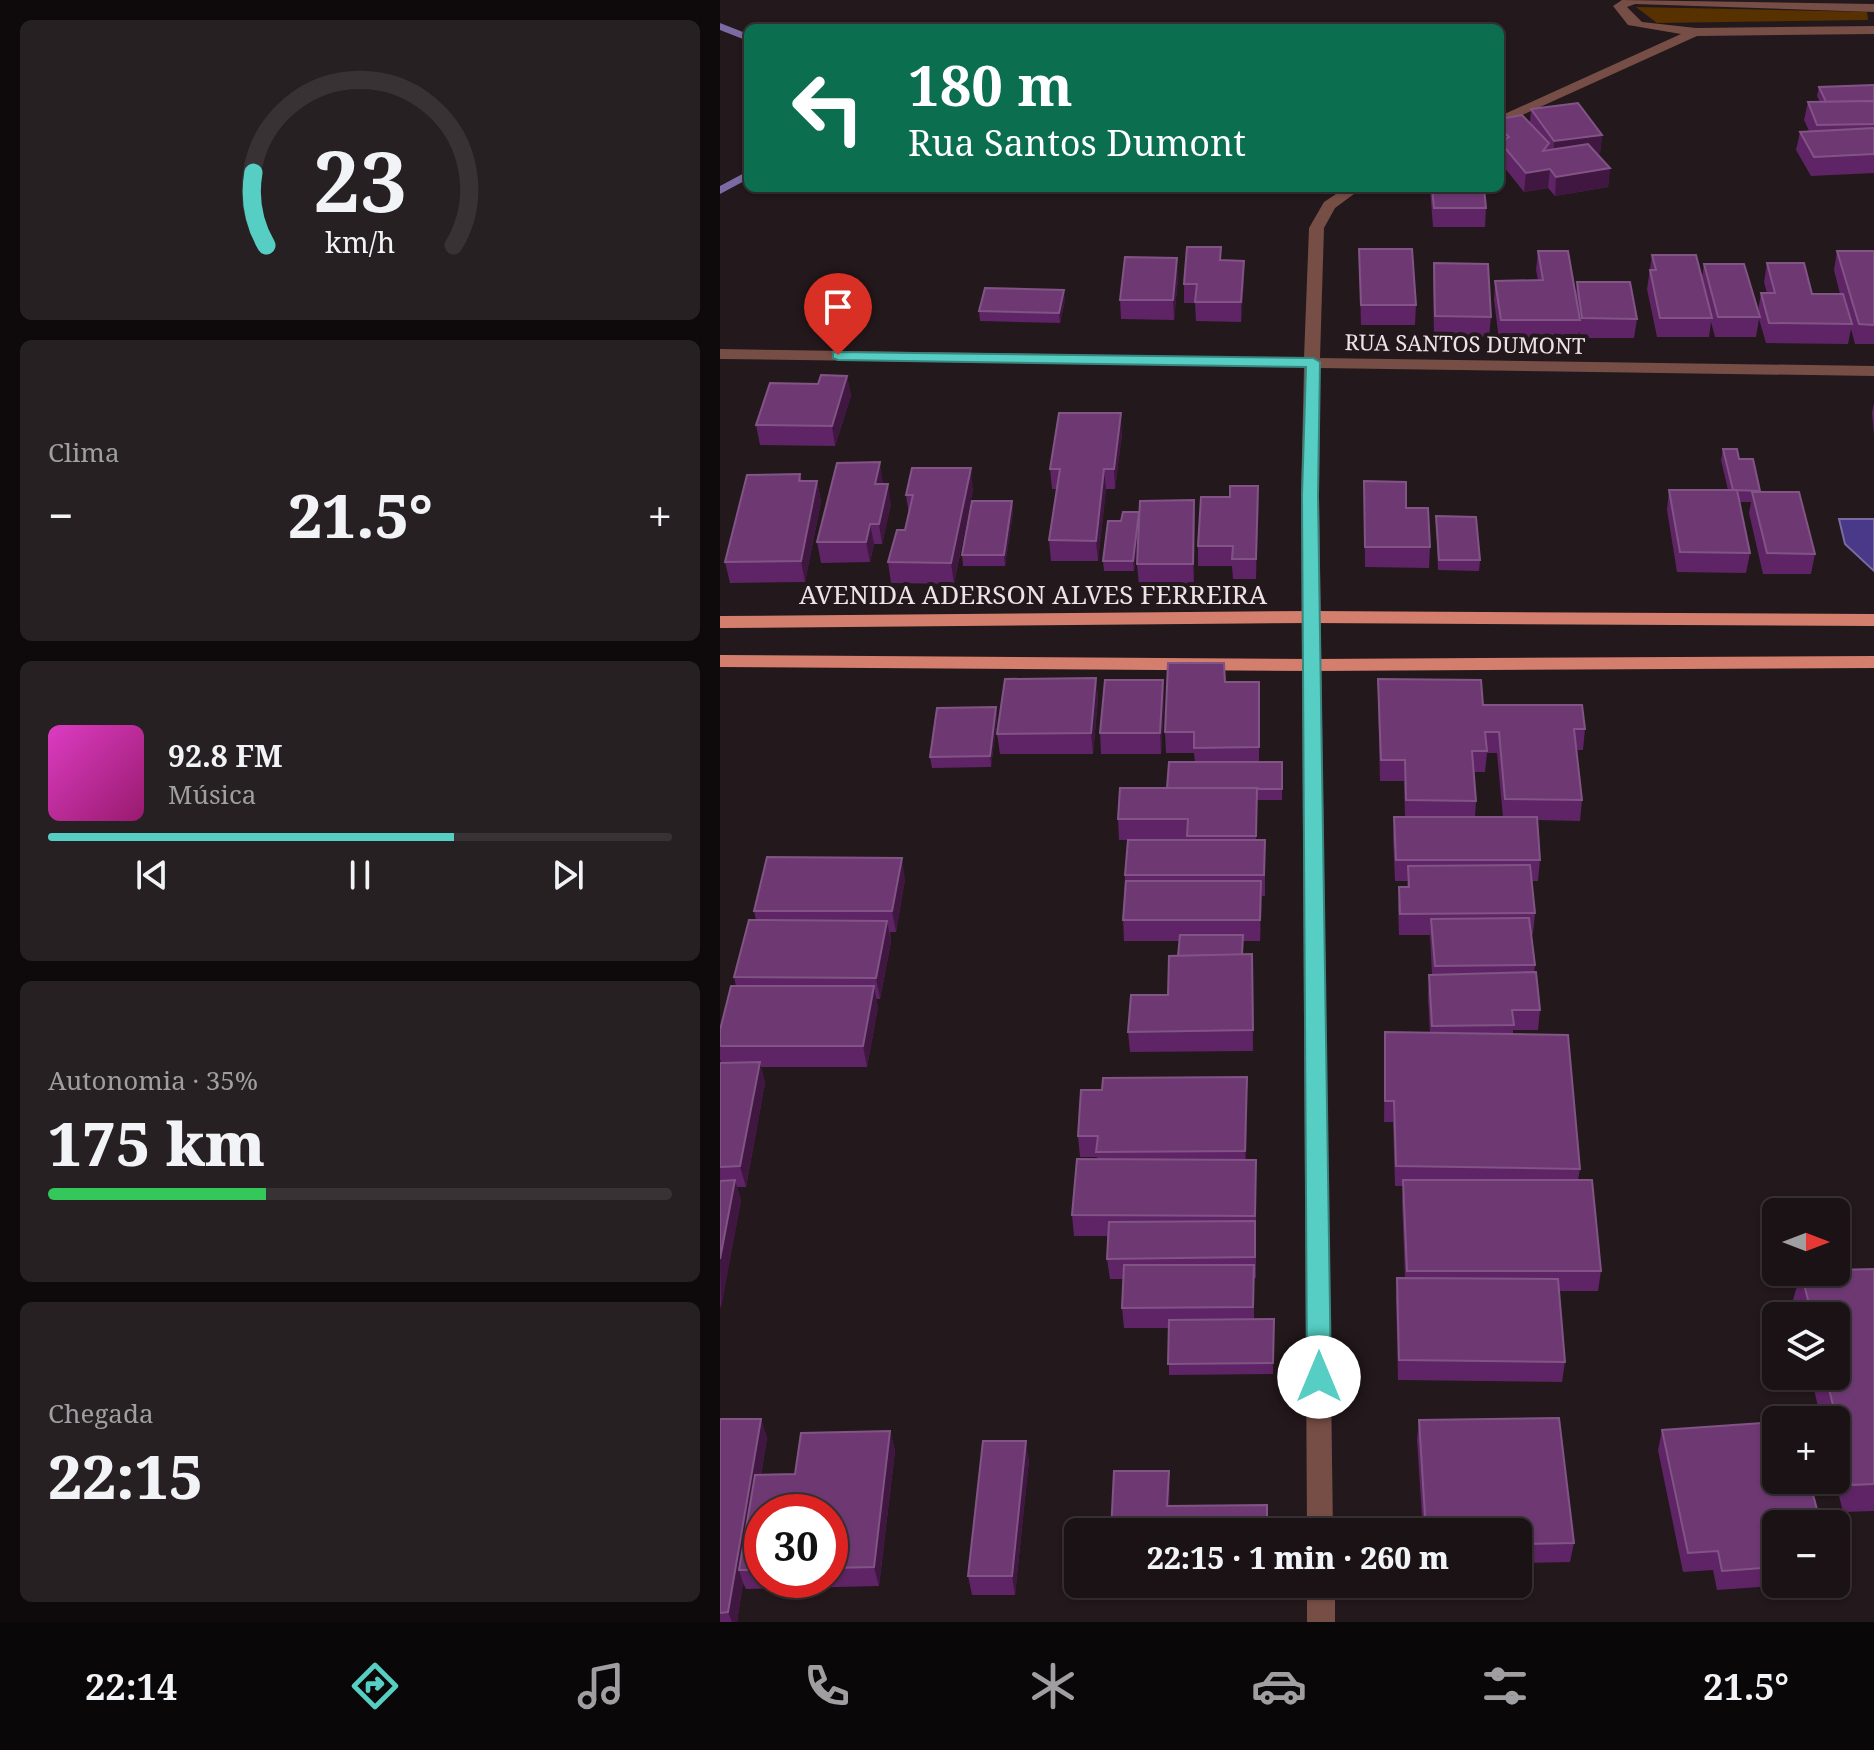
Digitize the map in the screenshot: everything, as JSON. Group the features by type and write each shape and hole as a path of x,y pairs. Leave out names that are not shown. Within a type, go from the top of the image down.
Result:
{"main road":[{"name":"AVENIDA ADERSON ALVES FERREIRA","path":"720,622 1311,617 1874,620"},
{"path":"720,661 1313,665 1874,662"}],"street":[{"path":"1874,8 1633,0 1619,6 1632,22 1639,25 1696,32 1874,30"},
{"path":"1504,119 1696,32"},
{"path":"1320,1518 1311,617 1314,234 1323,209 1349,192"},
{"name":"RUA SANTOS DUMONT","path":"720,354 1874,371"},
{"path":"1321,1598 1321,1622"}],"shaded area":[{"path":"1636,7 1867,12 1868,20 1657,23"},
{"path":"1839,519 1874,519 1874,571 1845,544"}],"building":[{"path":"1874,85 1874,101 1826,102 1819,87"},
{"path":"1874,101 1874,124 1817,125 1808,102"},
{"path":"1578,103 1602,135 1554,141 1531,109"},
{"path":"1522,115 1549,143 1543,151 1588,144 1610,168 1556,177 1550,169 1526,173 1504,147 1504,140 1509,137 1504,132 1504,118"},
{"path":"1874,128 1874,154 1814,157 1800,132"},
{"path":"1432,192 1484,192 1486,208 1434,208"},
{"path":"1187,247 1221,247 1220,260 1244,261 1241,302 1195,302 1197,284 1184,284"},
{"path":"1359,249 1412,249 1416,305 1361,305"},
{"path":"1538,251 1568,251 1580,320 1501,320 1495,281 1543,280"},
{"path":"1837,251 1874,251 1874,325 1859,324"},
{"path":"1652,255 1696,255 1712,318 1660,318 1650,270 1656,270"},
{"path":"1125,257 1177,258 1173,300 1120,300"},
{"path":"1434,263 1488,264 1491,317 1435,316"},
{"path":"1767,263 1804,263 1812,294 1843,294 1852,324 1769,323 1761,293 1775,293"},
{"path":"1704,264 1744,264 1760,317 1718,317"},
{"path":"1577,282 1630,282 1637,319 1582,318"},
{"path":"985,288 1064,290 1059,313 979,311"},
{"path":"821,375 847,376 832,426 756,425 770,383 818,384"},
{"path":"1059,413 1121,413 1114,469 1104,469 1096,541 1049,540 1060,469 1050,469"},
{"path":"1723,449 1737,449 1739,459 1753,459 1760,491 1733,490"},
{"path":"880,462 875,484 888,484 879,524 870,524 866,542 817,542 837,463"},
{"path":"912,468 971,468 951,563 888,562 897,530 905,530 913,495 906,495"},
{"path":"800,474 799,481 817,481 801,561 725,562 747,475"},
{"path":"1364,481 1406,482 1406,508 1428,508 1430,547 1365,547"},
{"path":"1230,486 1258,486 1256,559 1232,559 1233,546 1198,546 1201,497 1230,497"},
{"path":"1669,490 1737,490 1750,553 1680,552"},
{"path":"1752,492 1799,492 1815,554 1767,553"},
{"path":"1194,500 1193,564 1137,564 1140,501"},
{"path":"972,501 1012,501 1004,555 962,555"},
{"path":"1123,512 1139,512 1133,561 1103,561 1108,521 1121,521"},
{"path":"1436,516 1476,517 1480,560 1439,560"},
{"path":"1168,663 1224,663 1225,682 1259,682 1259,747 1194,748 1194,732 1165,732"},
{"path":"1096,678 1091,733 997,734 1005,679"},
{"path":"1378,679 1481,680 1483,705 1582,705 1585,729 1574,729 1582,800 1505,799 1499,732 1485,732 1487,751 1472,751 1476,801 1406,800 1405,760 1381,760"},
{"path":"1105,680 1163,680 1160,733 1100,733"},
{"path":"996,707 990,756 930,757 937,708"},
{"path":"1169,762 1282,762 1282,789 1167,788"},
{"path":"1120,788 1257,788 1256,836 1187,836 1188,819 1118,819"},
{"path":"1394,817 1537,817 1540,860 1396,860"},
{"path":"1128,840 1265,840 1264,875 1125,875"},
{"path":"767,857 902,858 892,911 754,911"},
{"path":"1530,865 1535,913 1400,914 1399,887 1409,887 1408,866"},
{"path":"1126,881 1261,881 1260,920 1123,920"},
{"path":"1529,918 1535,965 1435,966 1431,919"},
{"path":"749,920 887,921 876,978 734,977"},
{"path":"1180,935 1243,935 1242,955 1178,956"},
{"path":"1252,954 1253,1030 1128,1032 1131,995 1168,995 1169,956"},
{"path":"1536,972 1540,1010 1512,1010 1514,1025 1432,1026 1429,975"},
{"path":"731,986 874,986 863,1046 720,1046 720,1030"},
{"path":"1385,1032 1568,1035 1580,1169 1396,1166 1394,1101 1385,1101"},
{"path":"760,1062 740,1166 720,1167 720,1063"},
{"path":"1247,1077 1245,1151 1096,1152 1098,1136 1078,1136 1081,1090 1102,1090 1103,1078"},
{"path":"1077,1159 1256,1160 1255,1216 1072,1215"},
{"path":"735,1180 720,1259 720,1181"},
{"path":"1403,1180 1592,1180 1601,1271 1407,1271"},
{"path":"1255,1221 1255,1257 1107,1259 1109,1222"},
{"path":"1124,1265 1254,1265 1253,1307 1122,1308"},
{"path":"1874,1269 1874,1484 1852,1485 1850,1406 1833,1406 1829,1390 1850,1390 1850,1302 1808,1302 1804,1286 1850,1286 1850,1270"},
{"path":"1397,1278 1558,1279 1565,1362 1399,1360"},
{"path":"1274,1319 1273,1363 1168,1364 1169,1320"},
{"path":"1559,1418 1574,1543 1532,1544 1532,1518 1425,1518 1419,1420"},
{"path":"720,1419 761,1419 748,1494 744,1494 744,1518 728,1612 720,1613"},
{"path":"1762,1423 1762,1494 1813,1494 1817,1510 1762,1510 1762,1568 1722,1571 1718,1551 1688,1553 1662,1430"},
{"path":"890,1431 874,1567 848,1568 848,1494 752,1494 755,1475 795,1474 801,1433"},
{"path":"983,1441 1026,1441 1012,1576 968,1576"},
{"path":"1114,1471 1169,1471 1167,1506 1267,1505 1267,1518 1112,1518"},
{"path":"744,1540 744,1570 739,1570"}],"waterway":[{"path":"720,26 744,36"},
{"path":"720,191 744,176"}],"route":[{"path":"838,355 1313,362 1310,496 1319,1377"}]}
